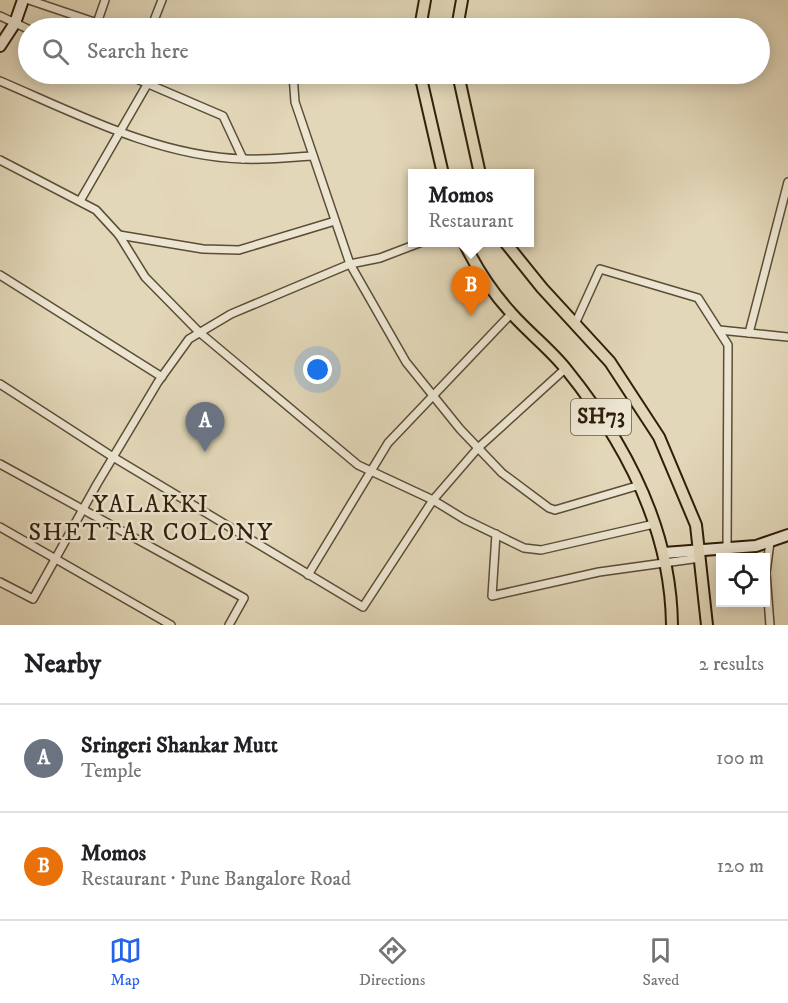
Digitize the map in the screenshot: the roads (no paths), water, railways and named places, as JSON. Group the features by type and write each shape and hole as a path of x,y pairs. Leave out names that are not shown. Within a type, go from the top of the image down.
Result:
{"main road":[{"path":"422,18 425,0"},
{"path":"459,18 462,0"},
{"path":"422,84 442,169"},
{"path":"460,84 479,169"},
{"name":"SH73","path":"466,247 476,268 512,314 566,368 611,432 640,485 665,557 672,600 672,625"},
{"name":"SH73","path":"508,247 542,288 610,362 659,437 696,525 707,625"}],"street":[{"path":"0,46 15,22 23,0"},
{"path":"29,0 82,18"},
{"path":"99,18 105,0"},
{"path":"155,18 162,0"},
{"path":"0,16 18,24"},
{"path":"0,81 120,133 186,151 243,159 313,156"},
{"path":"80,201 147,84"},
{"path":"150,84 223,116 243,159"},
{"path":"294,84 295,102 350,264 406,362 478,448 520,488 555,510 640,485"},
{"path":"0,160 96,210 118,235 145,277 199,332 358,465 433,500 524,548 541,550 654,524"},
{"path":"749,333 788,183"},
{"path":"118,235 203,249 239,250 335,220"},
{"path":"0,582 33,599 113,457 162,377 189,339 231,314 350,264 380,258 411,247"},
{"path":"575,324 600,269 698,298 728,345 727,549"},
{"path":"0,275 162,377"},
{"path":"308,575 388,443 512,314"},
{"path":"719,330 788,337"},
{"path":"0,384 113,457 363,607 433,500 478,448 566,368"},
{"path":"0,464 244,598 229,625"},
{"path":"0,527 171,625"},
{"path":"496,534 492,596 665,557 700,555 756,546 788,535"},
{"path":"770,542 766,573 770,625"}],"place":[{"name":"Momos","path":"471,316"},
{"name":"Sringeri Shankar Mutt","path":"205,452"}],"district":[{"name":"YALAKKI SHETTAR COLONY","path":"151,519"}]}
